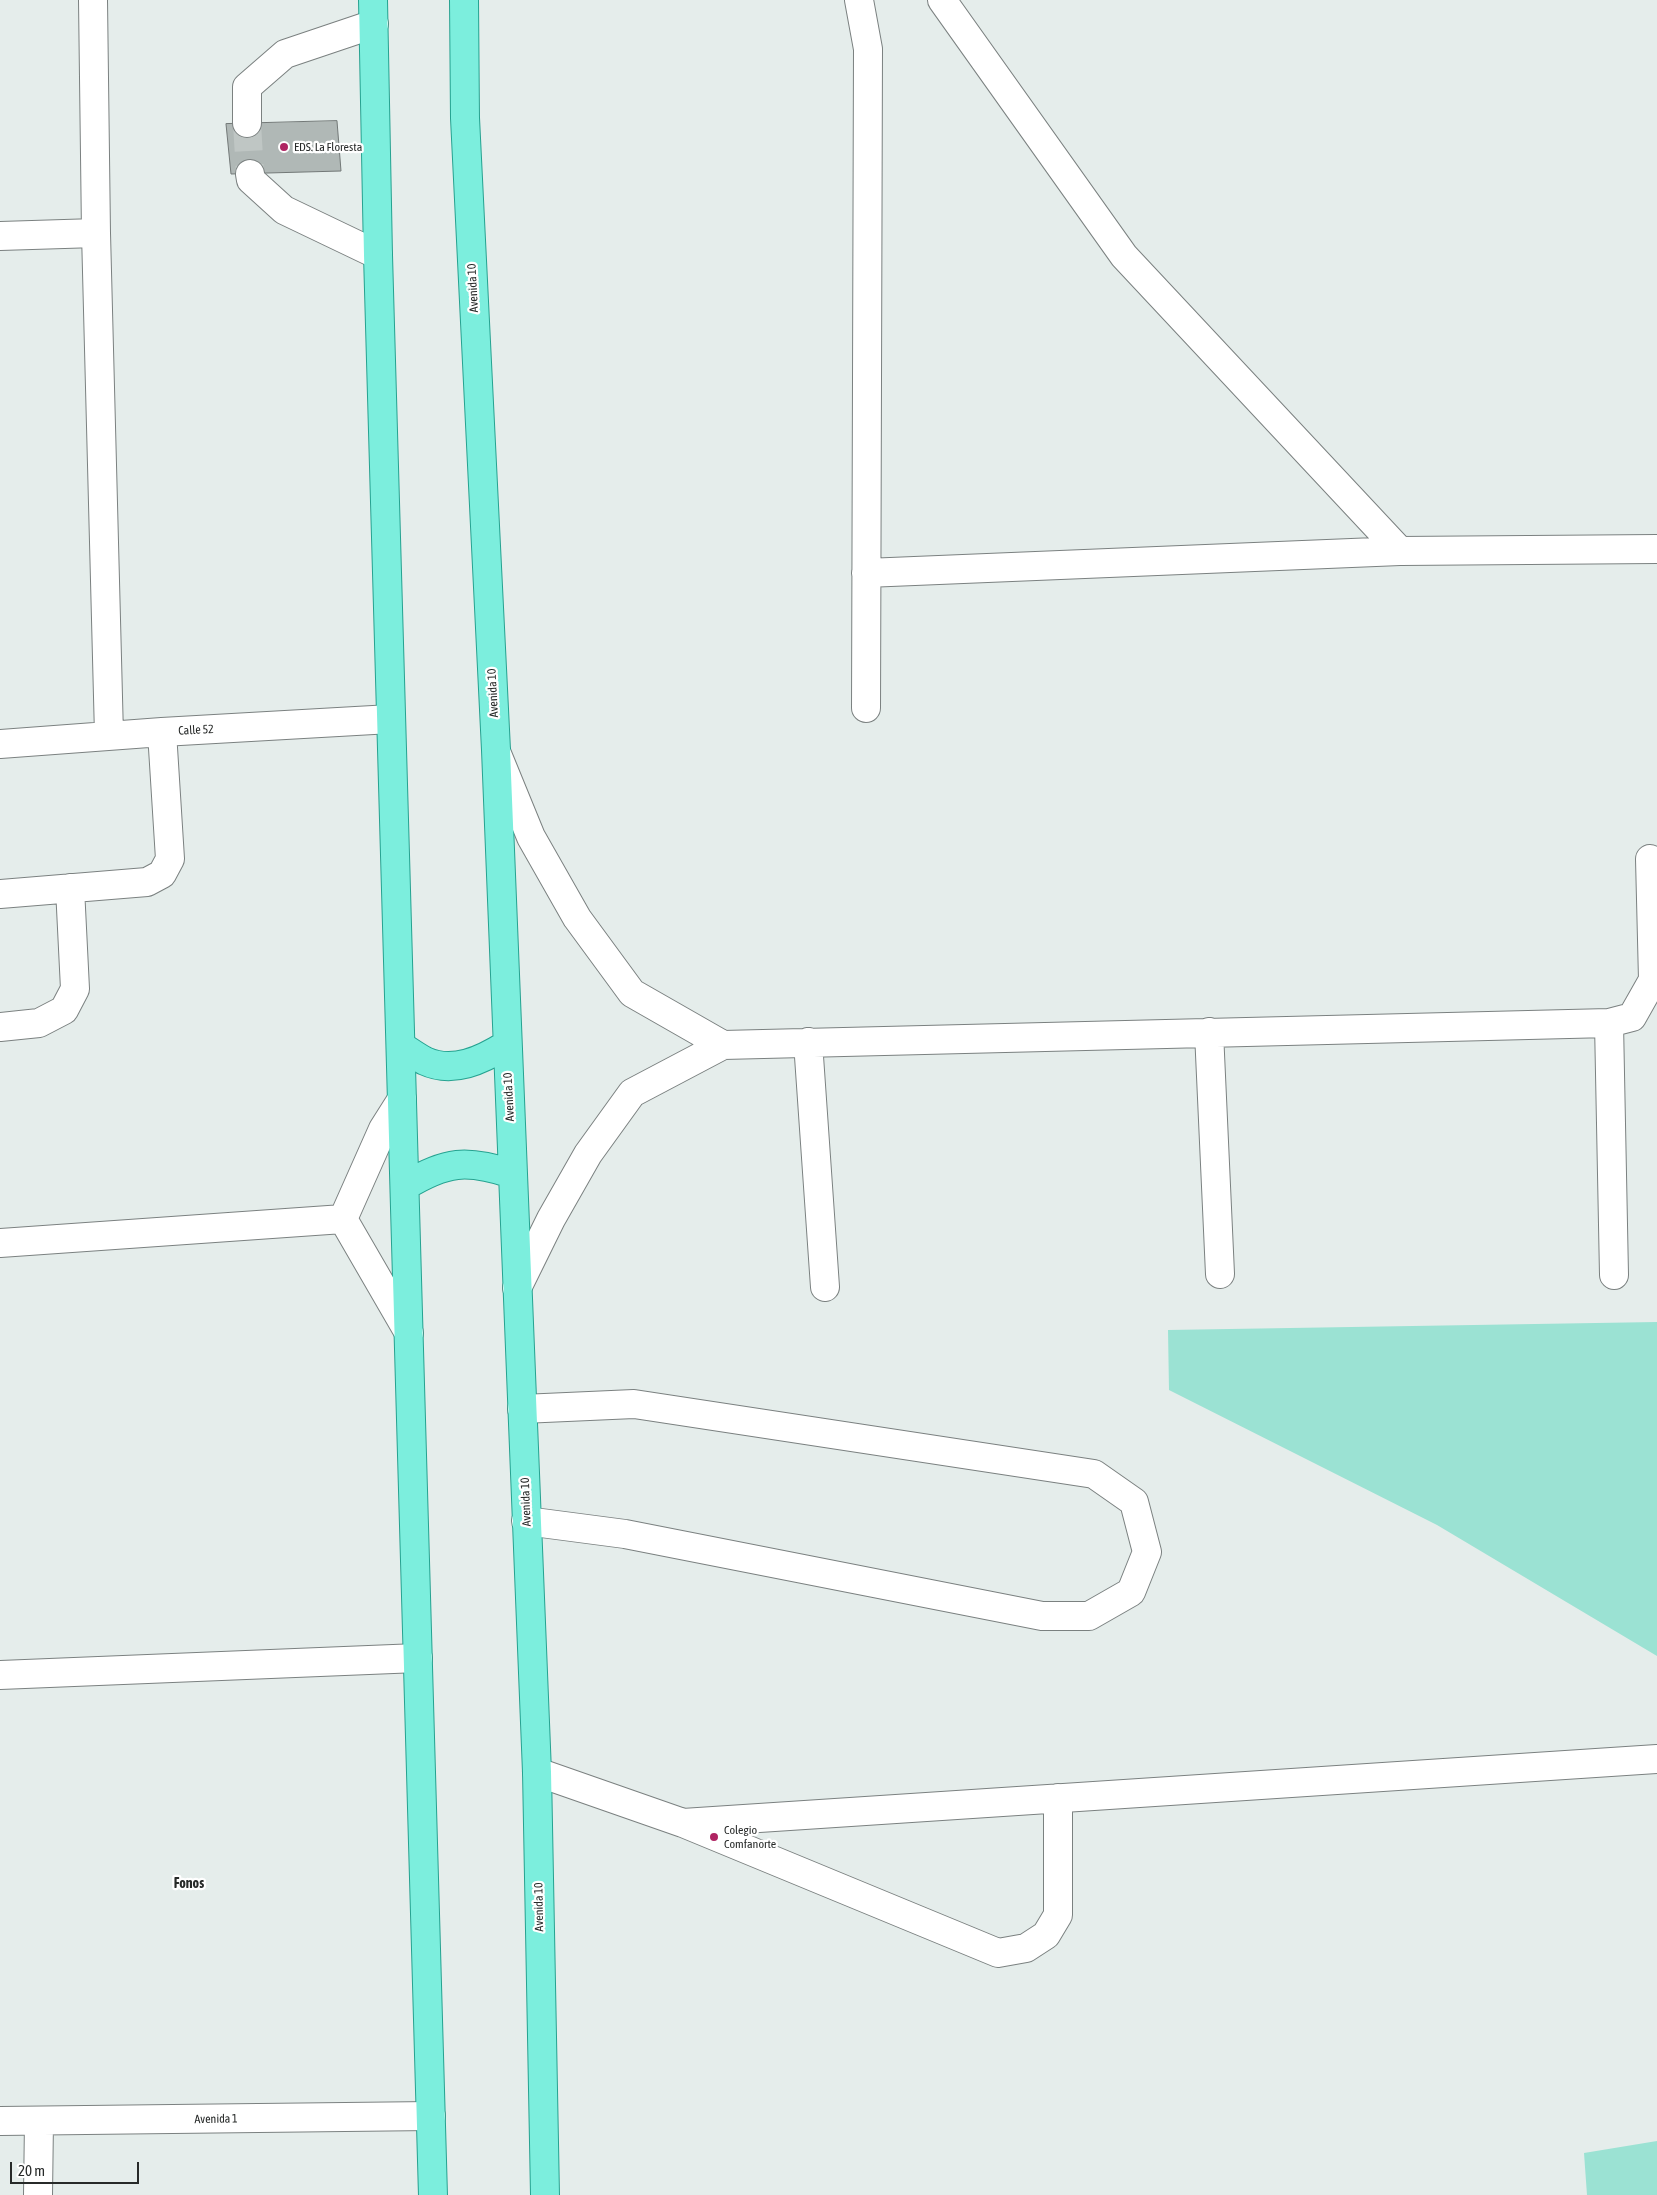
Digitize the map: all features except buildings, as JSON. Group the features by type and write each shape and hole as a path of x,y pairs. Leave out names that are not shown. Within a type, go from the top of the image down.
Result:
{"main road":[{"name":"Avenida 10","path":"464,0 466,128 496,750 506,1045 537,1772 545,2195"},
{"path":"373,12 378,254 433,2195"},
{"path":"401,1046 426,1062 454,1066 482,1060 506,1045"},
{"path":"405,1186 429,1171 457,1164 486,1165 512,1174"}],"street":[{"path":"93,0 96,233 109,735"},
{"path":"858,0 868,49 866,708"},
{"path":"942,0 1124,256 1400,550"},
{"path":"247,123 247,87 286,54 373,12"},
{"path":"250,174 251,180 284,210 378,254"},
{"path":"0,236 96,233"},
{"path":"866,573 1400,550 1657,549"},
{"name":"Calle 52","path":"0,744 109,735 391,719"},
{"path":"0,894 147,882 162,874 170,859 162,732"},
{"path":"496,750 531,837 577,918 632,993 724,1044"},
{"path":"517,1288 551,1219 588,1154 632,1093 724,1044 1609,1023 1632,1017 1653,980 1650,859"},
{"path":"0,1026 39,1023 64,1010 74,988 70,888"},
{"path":"1609,1023 1614,1275"},
{"path":"1209,1032 1220,1274"},
{"path":"808,1042 825,1287"},
{"path":"343,1219 383,1129 402,1100"},
{"path":"0,1243 343,1219"},
{"path":"343,1219 392,1300 409,1333"},
{"path":"522,1409 634,1404 1094,1474 1134,1502 1147,1552 1131,1592 1090,1616 1042,1616 625,1534 526,1521"},
{"path":"0,1675 418,1658"},
{"path":"683,1822 1657,1759"},
{"path":"537,1772 683,1822 998,1953 1026,1948 1046,1935 1058,1915 1058,1798"},
{"name":"Avenida 1","path":"0,2121 431,2116"},
{"path":"38,2195 40,2121"}],"green space":[{"path":"1657,1322 1657,1656 1437,1525 1169,1390 1168,1330"},
{"path":"1657,2141 1657,2195 1587,2195 1584,2153"}],"tunnel":[{"path":"247,123 250,174"}],"place":[{"name":"EDS. La Floresta","path":"284,147"},
{"name":"Colegio Comfanorte","path":"714,1837"}],"district":[{"name":"Fonos","path":"189,1884"}]}
